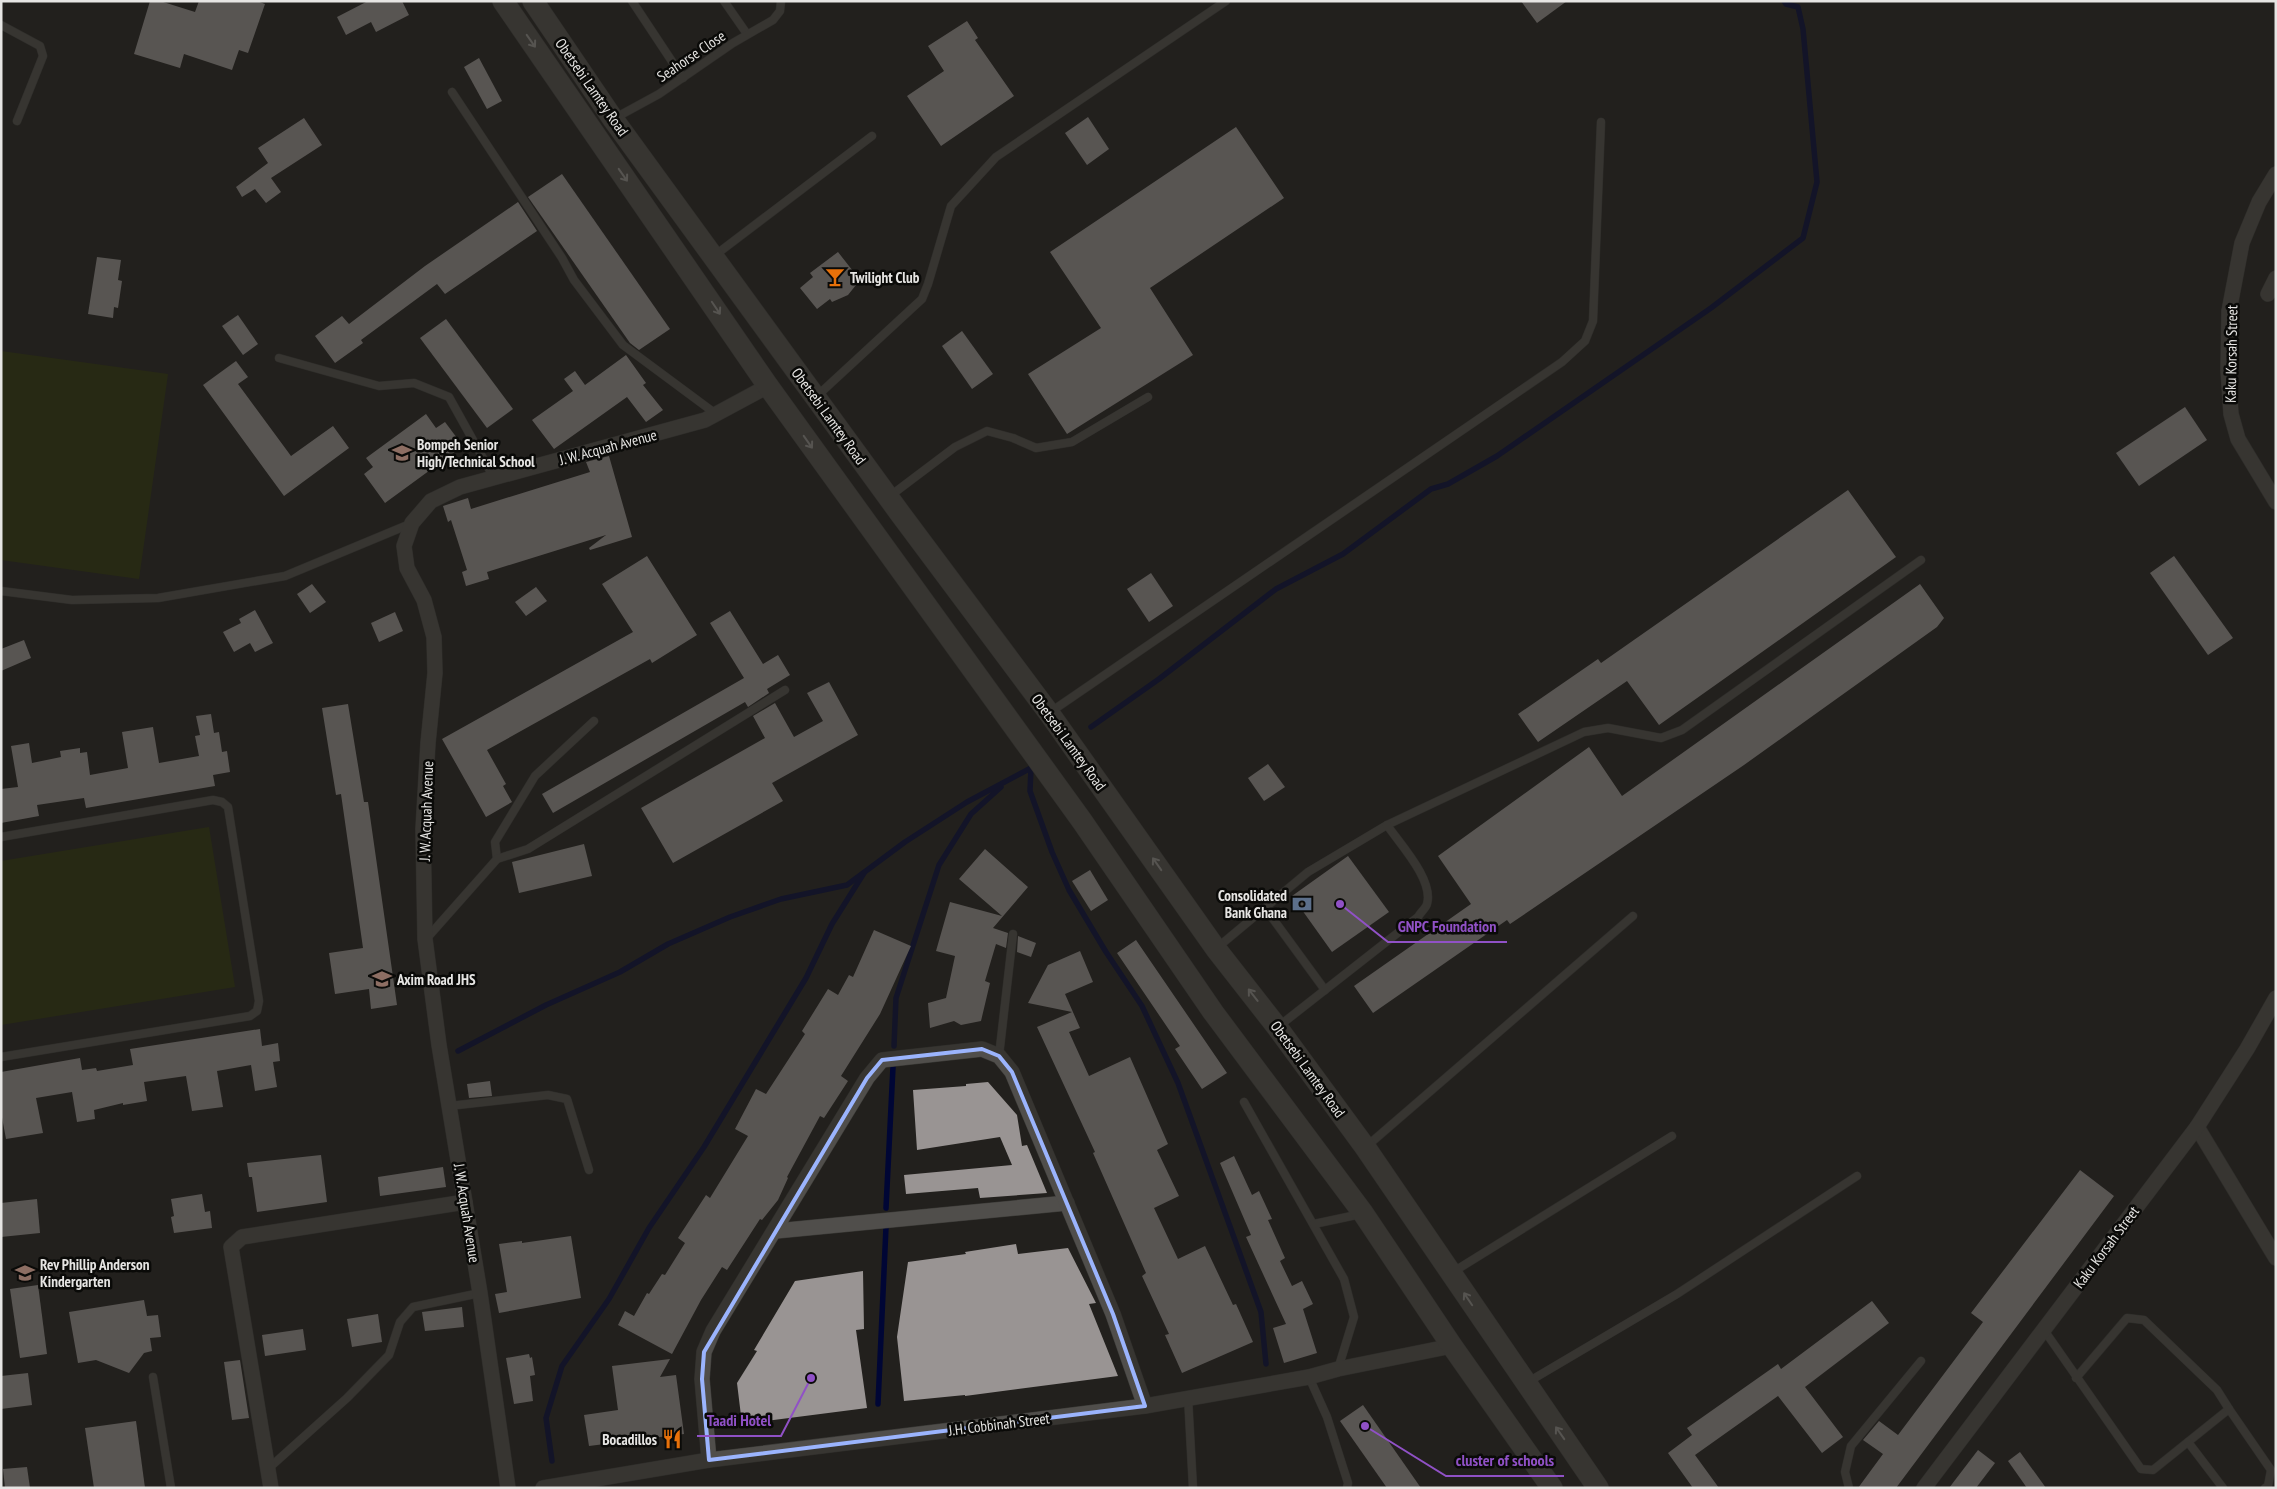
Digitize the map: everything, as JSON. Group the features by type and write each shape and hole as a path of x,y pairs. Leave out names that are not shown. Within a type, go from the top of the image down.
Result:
{"main road":[{"name":"Obetsebi Lamtey Road","path":"503,1 768,386 952,644 1082,821 1213,1012 1363,1213 1452,1346 1552,1488"},
{"name":"Obetsebi Lamtey Road","path":"539,6 613,119 888,498 1049,713 1216,949 1277,1027 1365,1148 1598,1488"}],"street":[{"name":"Kaku Korsah Street","path":"2274,178 2259,202 2242,243 2230,311 2228,370 2231,414 2238,440 2276,502"},
{"path":"2268,294 2276,278"},
{"name":"J. W. Acquah Avenue","path":"508,1488 480,1293 439,1045 425,939 423,828 436,673 434,637 424,600 407,568 404,546 412,524 431,501 460,487 691,424 716,414 768,386"},
{"name":"Kaku Korsah Street","path":"1924,1488 2197,1127 2247,1049 2276,998"},
{"path":"709,1460 702,1379 704,1352 713,1331 776,1231 867,1078 882,1060 982,1049 999,1056 1012,1072 1113,1314 1146,1406"},
{"path":"2197,1127 2276,1258"},
{"path":"271,1488 231,1247 242,1237 465,1202"},
{"path":"776,1231 1067,1203"},
{"name":"J.H. Cobbinah Street","path":"543,1488 560,1487 709,1460 1146,1406 1188,1397 1309,1377 1338,1369 1452,1346"}],"lane":[{"path":"632,1 683,78"},
{"path":"724,1 747,34"},
{"name":"Seahorse Close","path":"613,119 683,78 747,34 773,20 780,11 781,1"},
{"path":"815,397 922,299 951,206 996,157 1226,1"},
{"path":"1,25 40,46 43,56 17,120"},
{"path":"452,92 562,258 574,280 623,345 716,414"},
{"path":"1049,713 1562,362 1585,341 1593,322 1601,122"},
{"path":"713,257 872,136"},
{"path":"279,358 379,386 414,383 449,397 494,478"},
{"path":"888,498 955,447 987,431 1036,448 1072,442 1148,397"},
{"path":"1,590 72,600 158,598 285,576 412,524"},
{"path":"1216,949 1308,872 1387,825 1584,732 1608,728 1661,738 1682,730 1921,560"},
{"path":"425,939 497,859 528,849 786,690"},
{"path":"497,859 495,842 535,776 594,721"},
{"path":"1,837 213,800 222,802 228,807 259,1001 257,1011 250,1016 1,1057"},
{"path":"1277,1027 1418,917 1427,905 1427,887 1422,874 1387,825"},
{"path":"1265,908 1325,990"},
{"path":"1365,1148 1633,916"},
{"path":"999,1056 1013,934"},
{"path":"449,1106 548,1095 567,1099 589,1170"},
{"path":"1244,1102 1344,1279 1354,1317 1338,1369"},
{"path":"1450,1273 1672,1136"},
{"path":"1526,1383 1677,1294 1857,1176"},
{"path":"1314,1224 1363,1213"},
{"path":"269,1468 347,1398 389,1355 400,1322 413,1307 480,1293"},
{"path":"2076,1378 2127,1318 2144,1320 2217,1390 2271,1470 2268,1486 2265,1488"},
{"path":"2044,1330 2141,1469 2153,1470 2229,1409"},
{"path":"1849,1488 1845,1472 1852,1446 1921,1361"},
{"path":"153,1377 171,1488"},
{"path":"1309,1377 1326,1417 1348,1483 1347,1488"},
{"path":"1188,1397 1192,1488"},
{"path":"2188,1442 2223,1488"}],"highlighted area":[{"path":"982,1049 999,1056 1012,1072 1113,1314 1145,1406 709,1460 702,1379 704,1352 867,1078 882,1060 900,1056"}],"green space":[{"path":"1,351 168,374 139,579 1,560"},
{"path":"209,827 235,987 1,1025 1,861"}],"building":[{"path":"150,1 160,1 195,12 199,1 257,1 265,4 248,53 239,50 232,70 184,54 180,68 134,54"},
{"path":"368,1 402,1 409,15 376,32 371,22 346,35 337,17"},
{"path":"1521,1 1567,1 1537,23"},
{"path":"967,21 978,38 975,40 1014,96 941,146 907,96 944,71 928,46"},
{"path":"479,58 502,101 487,109 464,67"},
{"path":"1088,117 1109,149 1087,165 1065,133"},
{"path":"304,118 322,145 271,178 281,192 266,203 255,189 242,197 236,187 268,163 258,148"},
{"path":"1236,127 1284,198 1150,288 1193,355 1067,434 1028,374 1101,328 1050,252"},
{"path":"562,174 670,329 639,350 630,343 528,197"},
{"path":"518,202 537,231 445,294 437,284 361,340 363,343 335,363 315,336 342,316 349,324 425,266"},
{"name":"Twilight Club","path":"838,252 860,280 848,295 832,302 830,299 817,309 800,288 813,277 810,273"},
{"path":"97,257 121,260 118,280 122,281 118,308 114,307 113,318 88,314"},
{"path":"238,315 258,344 243,355 222,326"},
{"path":"446,319 513,409 487,428 420,338"},
{"path":"962,331 993,374 972,389 942,346"},
{"path":"626,355 646,383 643,385 663,410 646,422 627,397 554,449 532,420 573,391 564,379 575,371 585,385"},
{"path":"236,361 248,377 238,384 291,456 333,426 349,448 284,496 203,385"},
{"path":"2185,407 2207,440 2139,486 2116,453"},
{"path":"426,414 436,428 445,422 463,446 385,503 364,474 373,467 366,458"},
{"path":"609,456 632,537 590,550 589,548 606,535 487,572 489,579 466,586 462,572 467,570 451,520 448,522 443,506 468,498 471,509 590,472 586,462"},
{"path":"1848,490 1896,557 1659,725 1627,681 1538,742 1518,714 1598,659 1601,663"},
{"path":"647,556 697,635 652,663 650,659 487,750 506,784 503,786 512,802 486,817 442,739 633,632 602,584"},
{"path":"2174,556 2233,638 2208,655 2150,573"},
{"path":"1151,573 1173,606 1149,622 1127,589"},
{"path":"312,584 326,602 310,613 297,594"},
{"path":"1920,584 1944,618 1937,627 1744,765 1510,924 1507,920 1373,1013 1354,986 1471,904 1438,856 1589,747 1622,796"},
{"path":"536,587 547,601 526,616 515,602"},
{"path":"255,610 273,643 255,652 250,643 234,652 223,632 241,623 239,619"},
{"path":"730,611 763,664 778,655 790,675 767,689 769,693 748,707 745,702 553,813 542,794 744,678 710,623"},
{"path":"395,612 403,631 379,642 371,623"},
{"path":"24,640 31,658 1,671 1,649"},
{"path":"829,682 858,735 772,783 783,801 673,863 641,808 765,738 753,716 775,703 794,737 823,721 807,693"},
{"path":"348,704 364,802 368,802 397,1005 371,1009 369,989 335,994 329,953 363,948 341,794 336,795 322,708"},
{"path":"211,714 214,733 219,732 222,752 227,751 230,772 213,775 215,786 86,808 84,798 37,805 39,816 1,823 1,789 18,787 11,746 29,743 32,763 61,757 60,751 80,748 80,753 87,752 90,775 128,768 122,732 153,727 159,763 199,756 195,736 200,735 196,716"},
{"path":"1268,764 1285,787 1264,801 1248,778"},
{"path":"584,844 592,876 519,893 512,862"},
{"path":"985,849 1028,887 993,928 1008,933 1006,948 996,944 985,981 990,983 981,1021 961,1025 954,1021 930,1028 928,1003 946,998 955,956 936,951 950,902 1002,916 959,879"},
{"path":"1348,856 1389,912 1332,952 1292,896"},
{"path":"1090,870 1108,900 1091,911 1072,881"},
{"path":"874,930 911,946 880,1014 841,1076 848,1081 824,1118 820,1116 787,1177 778,1200 762,1220 760,1219 727,1270 722,1267 701,1300 672,1354 618,1325 625,1311 634,1316 647,1293 649,1294 662,1274 665,1275 685,1243 678,1238 706,1195 710,1198 748,1136 735,1129 756,1089 766,1094 805,1034 802,1031 828,989 838,995 849,975 853,977"},
{"path":"1018,936 1036,943 1031,957 1017,952"},
{"path":"1136,940 1227,1073 1202,1089 1175,1049 1180,1046 1117,953"},
{"path":"1080,951 1093,982 1065,994 1080,1028 1069,1032 1089,1076 1130,1057 1168,1144 1157,1150 1179,1196 1154,1208 1178,1259 1205,1246 1233,1305 1236,1304 1253,1342 1182,1373 1165,1335 1169,1334 1142,1276 1146,1273 1093,1153 1095,1152 1037,1027 1072,1012 1028,1003 1048,965"},
{"path":"260,1029 262,1046 278,1043 280,1061 273,1062 277,1087 255,1091 251,1065 217,1071 223,1107 192,1111 186,1076 144,1082 147,1101 123,1105 123,1103 94,1110 95,1119 77,1122 72,1092 36,1098 43,1133 6,1139 1,1112 1,1072 80,1058 82,1070 96,1068 97,1071 133,1065 130,1049"},
{"path":"490,1081 492,1096 469,1098 467,1084"},
{"path":"988,1082 1017,1115 1022,1146 1027,1145 1047,1193 980,1198 978,1188 906,1194 904,1175 1012,1165 1000,1137 917,1150 913,1090 966,1086 966,1084"},
{"path":"321,1155 327,1202 257,1212 252,1177 249,1177 247,1163"},
{"path":"1234,1156 1252,1195 1259,1191 1272,1219 1268,1220 1285,1258 1280,1261 1292,1286 1302,1281 1313,1304 1303,1309 1317,1353 1284,1363 1273,1328 1286,1324 1246,1237 1251,1235 1220,1163"},
{"path":"443,1167 446,1187 380,1196 378,1177"},
{"path":"2080,1170 2114,1196 1896,1488 1858,1488 1883,1454 1863,1440 1879,1421 1898,1435 1983,1322 1971,1313"},
{"path":"202,1194 205,1212 210,1211 212,1228 174,1233 171,1217 174,1216 171,1199"},
{"path":"37,1199 40,1233 1,1237 1,1203"},
{"path":"571,1236 581,1298 499,1313 495,1294 507,1292 499,1244 522,1241 522,1243"},
{"path":"1016,1244 1018,1254 1068,1248 1096,1303 1089,1304 1118,1376 965,1396 904,1401 897,1337 908,1262 966,1254 965,1252"},
{"path":"863,1271 864,1329 856,1330 867,1408 742,1424 737,1383 757,1351 754,1350 795,1281"},
{"path":"38,1285 47,1354 20,1358 10,1289"},
{"path":"144,1300 147,1316 158,1315 161,1337 150,1338 152,1351 144,1353 129,1373 96,1360 78,1363 69,1312"},
{"path":"1872,1301 1889,1323 1805,1387 1843,1437 1822,1453 1778,1396 1695,1455 1719,1488 1693,1488 1668,1453 1692,1435 1687,1428 1778,1364 1781,1369"},
{"path":"462,1307 464,1327 425,1331 422,1312"},
{"path":"378,1314 382,1342 352,1347 347,1319"},
{"path":"303,1329 306,1350 265,1356 262,1335"},
{"path":"529,1354 530,1358 532,1357 535,1375 530,1376 533,1401 514,1404 506,1358"},
{"path":"670,1359 660,1377 676,1375 684,1434 589,1446 584,1415 618,1410 612,1366"},
{"path":"240,1360 249,1418 232,1420 224,1362"},
{"path":"28,1373 32,1405 1,1409 1,1376"},
{"path":"1363,1405 1421,1488 1387,1488 1340,1421"},
{"path":"136,1421 145,1488 94,1488 85,1428"},
{"path":"1978,1450 1995,1463 1976,1488 1949,1488"},
{"path":"2020,1452 2046,1488 2027,1488 2008,1461"},
{"path":"27,1467 30,1488 5,1488 3,1469"}],"waterway":[{"path":"1091,727 1159,679 1276,589 1343,554 1431,489 1448,484 1497,456 1711,308 1803,238 1817,182 1803,29 1798,7 1786,4 1784,1"},
{"path":"1031,768 1030,791 1052,852 1069,890 1106,952 1142,1006 1178,1083 1261,1312 1266,1364"},
{"path":"458,1051 546,1005 620,972 668,944 730,917 781,899 847,885 905,842 967,802 1031,768"},
{"path":"894,1046 896,998 939,865 971,814 1001,787"},
{"path":"552,1461 546,1418 562,1366 609,1299 649,1228 704,1147 806,978 832,924 864,873"},
{"path":"886,1208 893,1067"},
{"path":"878,1404 886,1227"}],"place":[{"name":"Twilight Club","path":"835,277"},
{"name":"Bompeh Senior High/Technical School","path":"402,453"},
{"name":"Consolidated Bank Ghana","path":"1302,904"},
{"name":"GNPC Foundation","path":"1340,904"},
{"name":"Axim Road JHS","path":"382,979"},
{"name":"Rev Phillip Anderson Kindergarten","path":"25,1273"},
{"name":"Taadi Hotel","path":"811,1378"},
{"name":"cluster of schools","path":"1365,1426"},
{"name":"Bocadillos","path":"672,1439"}]}
